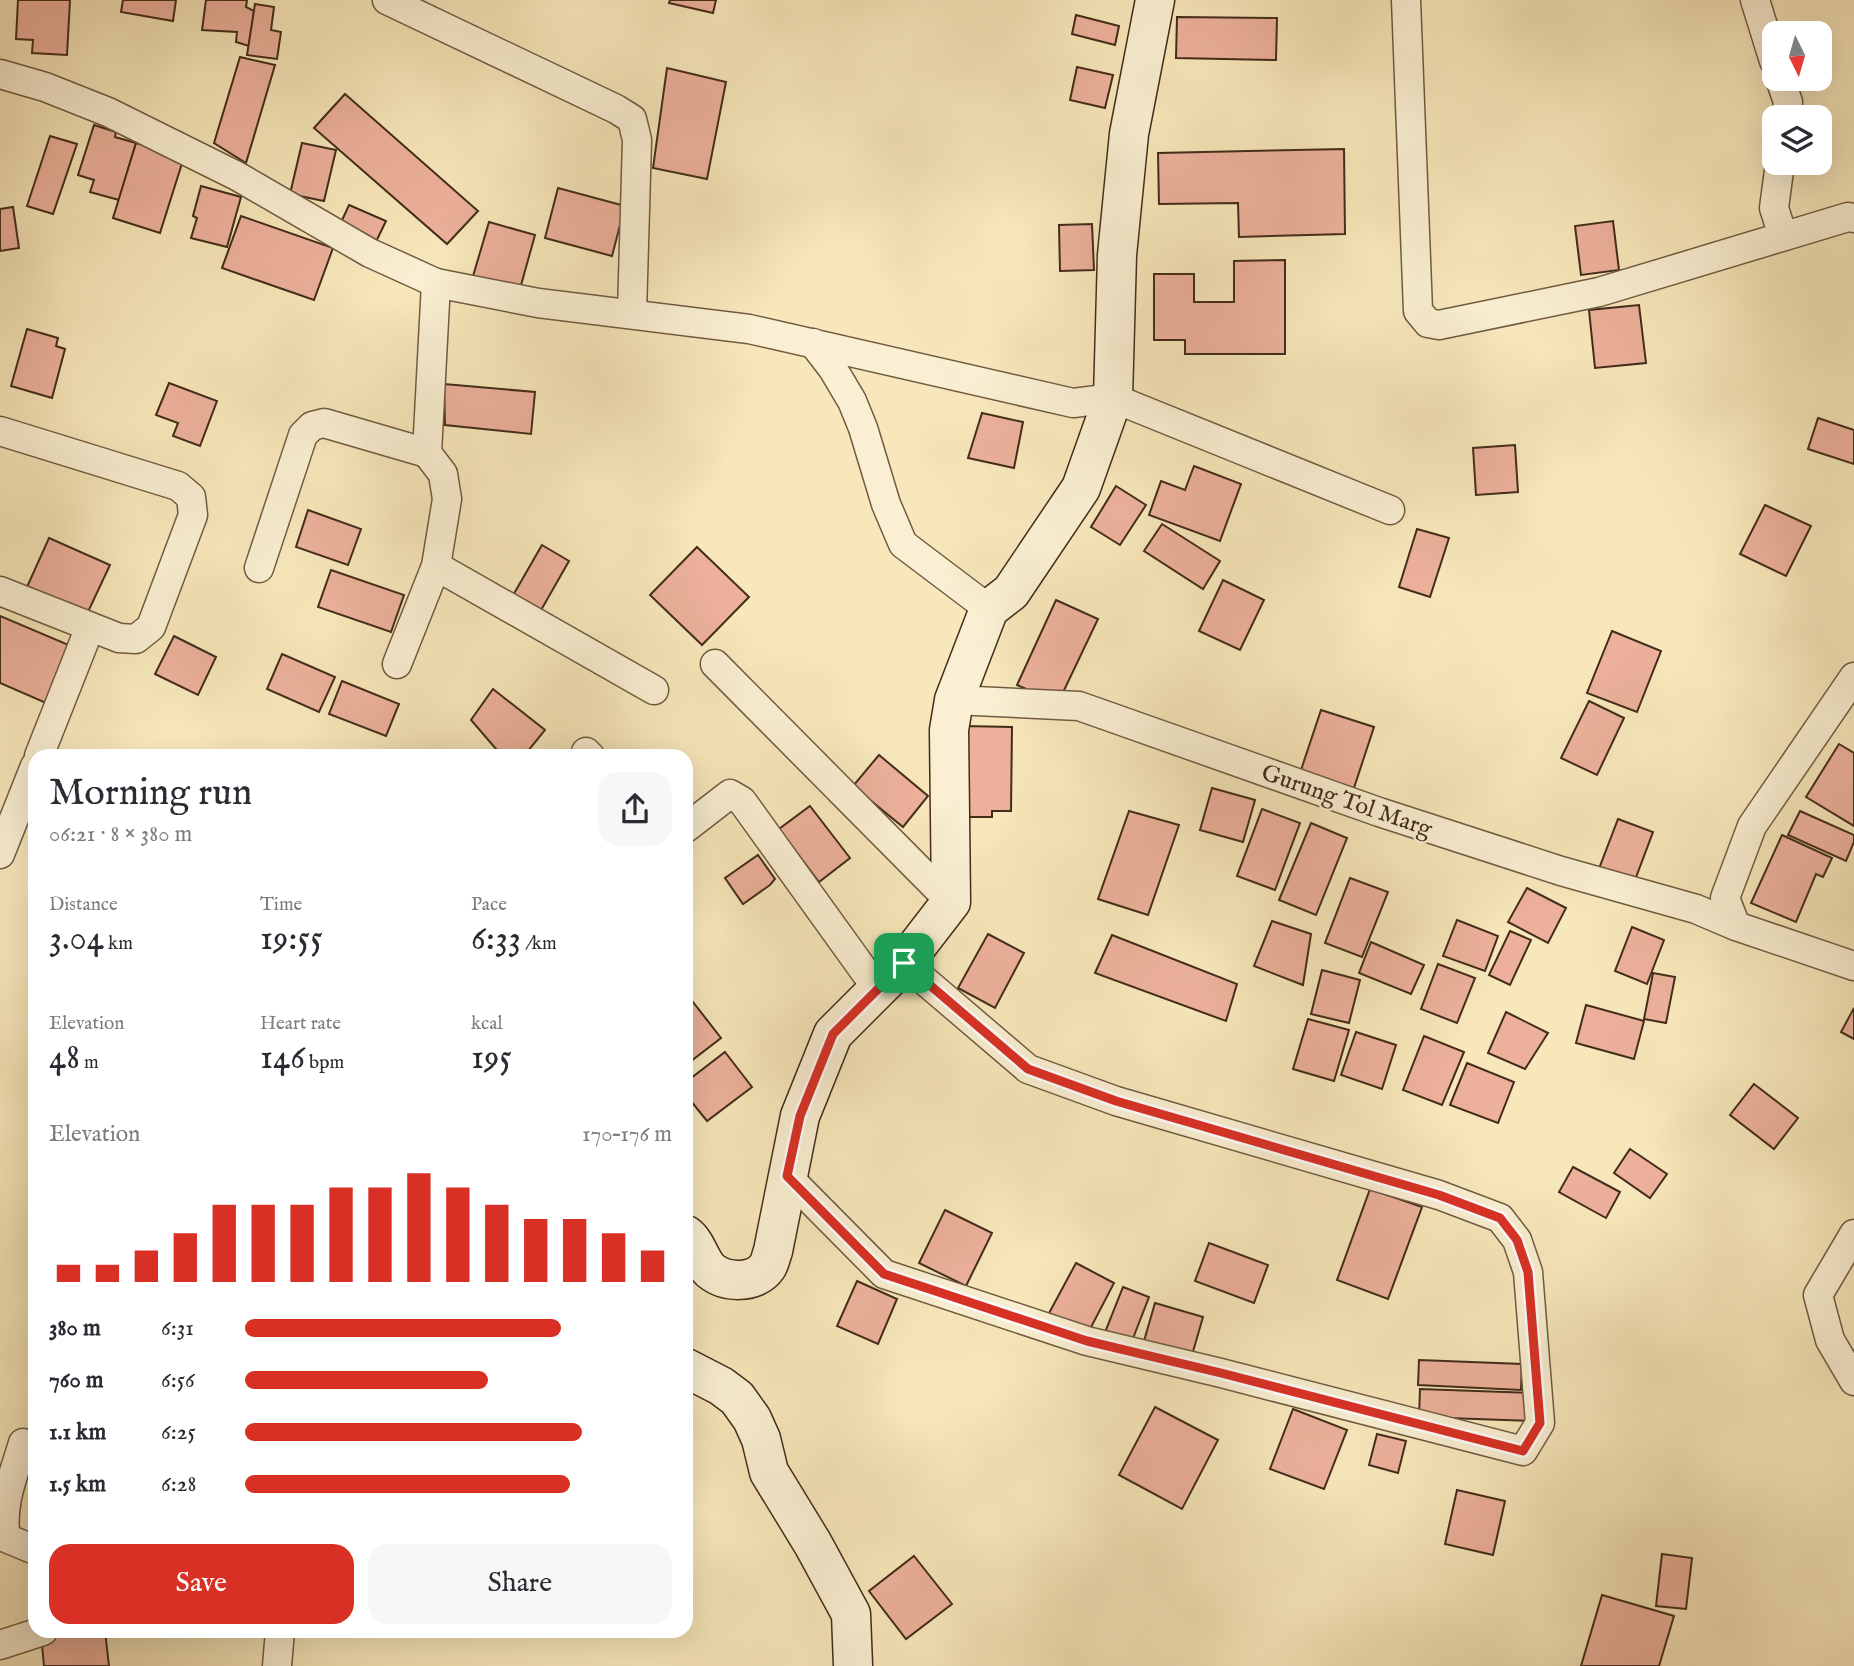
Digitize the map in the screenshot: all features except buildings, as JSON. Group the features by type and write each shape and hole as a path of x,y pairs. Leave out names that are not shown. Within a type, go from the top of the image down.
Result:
{"main road":[{"path":"693,1242 709,1270 724,1278 738,1280 756,1276 767,1267 773,1251 800,1116 833,1034 904,963 951,902 949,730 954,700 989,609 1011,592 1081,488 1113,398 1117,255 1129,134 1155,0"},
{"path":"693,1372 737,1398 751,1419 761,1439 769,1472 851,1614 853,1666"}],"street":[{"path":"387,0 616,108 632,119 637,140 632,313"},
{"path":"1406,0 1418,311 1429,323 1439,325 1599,292 1848,217 1854,218"},
{"path":"1755,0 1762,22"},
{"path":"0,74 45,87 108,112 237,176 370,253 436,283 538,303 749,329 1073,403 1113,398 1390,510"},
{"path":"1778,175 1774,208 1783,236"},
{"path":"427,453 436,283"},
{"path":"813,343 852,401 886,504 903,544 989,609"},
{"path":"259,568 303,435 312,426 324,423 427,453 443,474 447,499 436,566 397,664"},
{"path":"0,431 178,486 191,497 193,515 151,627 136,639 119,638 0,591"},
{"path":"436,566 654,690"},
{"path":"42,749 90,627"},
{"path":"715,664 951,902"},
{"path":"1737,926 1725,898 1752,826 1854,677"},
{"name":"Gurung Tol Marg","path":"954,700 1079,706 1378,812 1560,872 1696,909 1854,966"},
{"path":"0,854 28,784"},
{"path":"693,823 730,794 741,801 877,990"},
{"path":"787,1176 884,1274 1087,1341 1523,1451 1540,1423 1528,1272 1517,1240 1500,1218 1439,1195 1116,1101 1028,1069 904,963"},
{"path":"1854,1236 1818,1295 1830,1340 1854,1381"},
{"path":"23,1443 2,1511 6,1538 28,1547"},
{"path":"0,1645 28,1636"},
{"path":"276,1666 279,1638"}],"route":[{"path":"904,963 1028,1069 1116,1101 1439,1195 1500,1218 1517,1240 1528,1272 1540,1423 1523,1451 1087,1341 884,1274 787,1176 800,1116 833,1034 904,963"}]}
